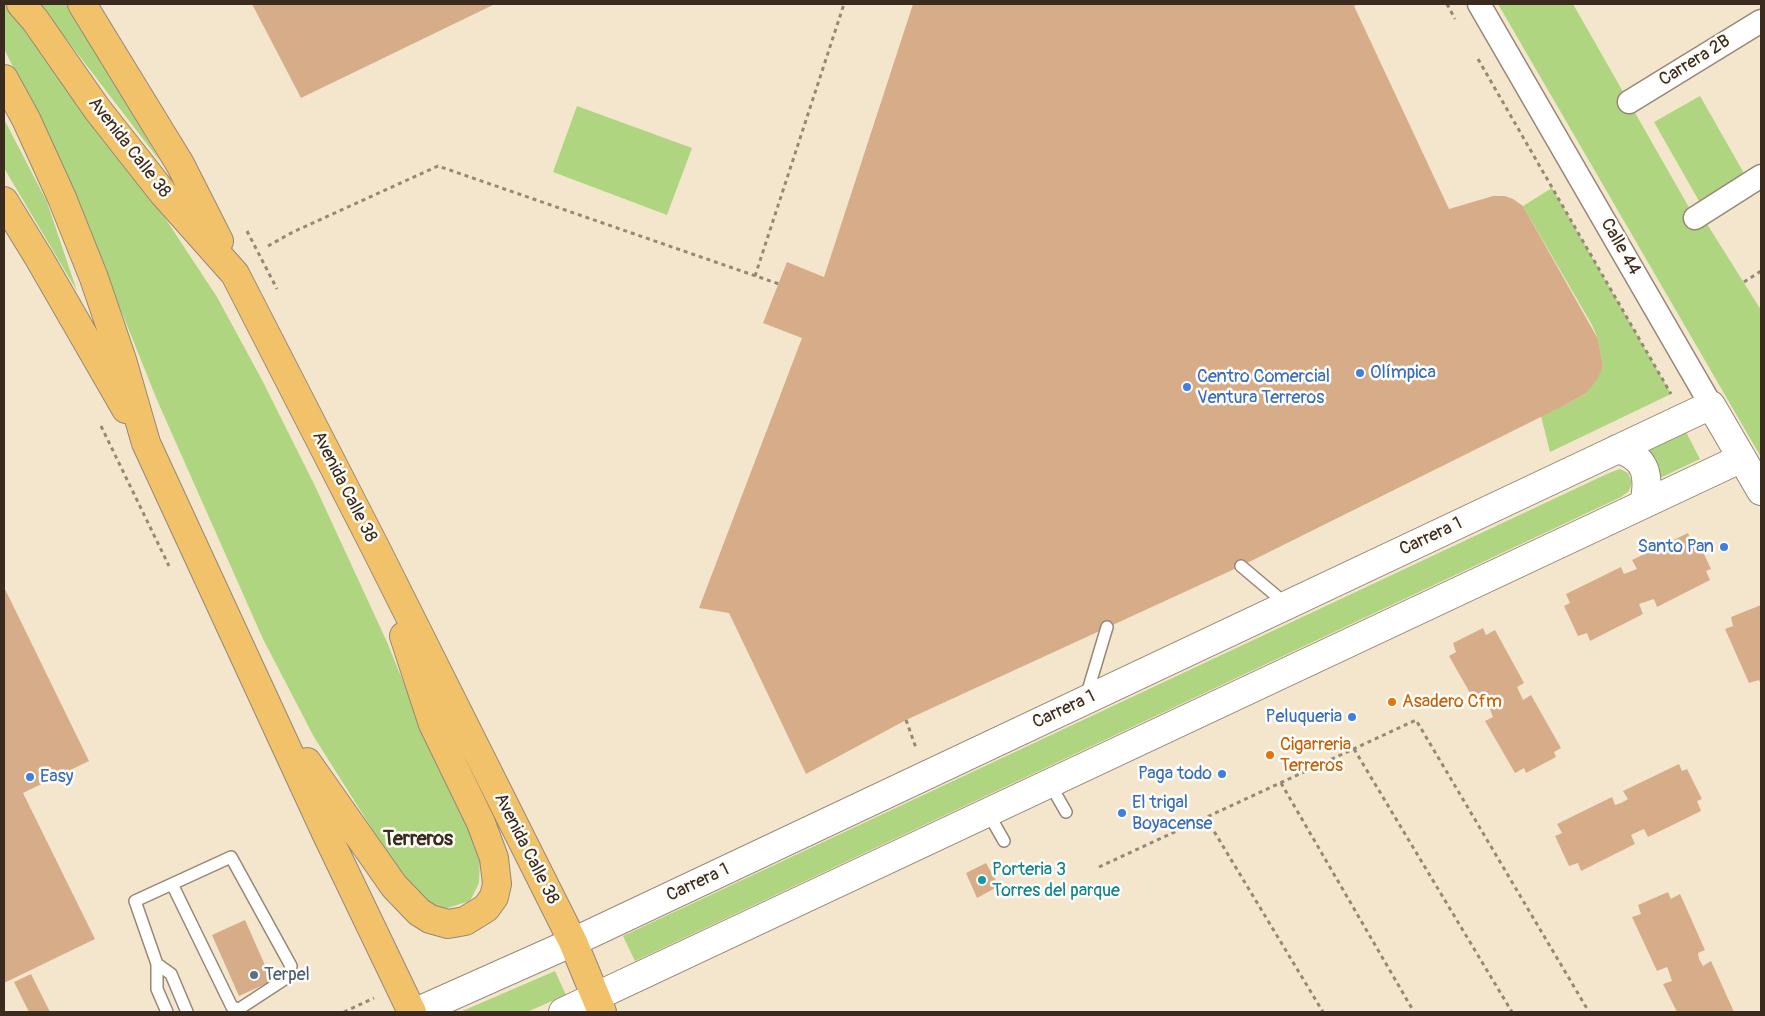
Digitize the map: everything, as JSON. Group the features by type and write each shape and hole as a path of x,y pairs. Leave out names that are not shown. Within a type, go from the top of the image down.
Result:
{"main road":[{"path":"82,4 180,164 235,274"},
{"name":"Avenida Calle 38","path":"28,12 97,109 163,193 235,274 375,547 573,942 599,1005"},
{"path":"4,79 26,119 62,198 94,278 122,360 146,443"},
{"path":"4,201 146,443 326,832 412,1012"},
{"path":"268,705 394,886 419,912 430,919 448,924 465,921 486,908 494,897 497,884 494,858 481,823 433,724 375,547"}],"street":[{"name":"Calle 44","path":"1479,4 1761,491"},
{"name":"Carrera 2B","path":"1629,102 1761,21"},
{"path":"1695,218 1761,176"},
{"name":"Carrera 1","path":"416,1012 573,942 1711,405"},
{"path":"1617,449 1629,452 1644,468 1648,478 1644,504"},
{"path":"563,1012 599,1005 988,813 1742,458"}],"lane":[{"path":"1241,566 1288,605"},
{"path":"1085,700 1107,627"},
{"path":"1050,784 1066,812"},
{"path":"988,813 1004,841"},
{"path":"168,1012 157,989 157,964 135,901 172,884 231,857 290,966 288,977 239,1009 232,1007 172,884"},
{"path":"157,964 171,974 187,1012"}],"path":[{"path":"755,276 844,4"},
{"path":"1447,4 1456,20"},
{"path":"1476,54 1671,394"},
{"path":"268,246 293,232 438,166 779,284"},
{"path":"1744,282 1761,271"},
{"path":"906,720 916,748"},
{"path":"1099,867 1416,720 1589,1012"},
{"path":"1354,749 1512,1012"},
{"path":"1281,783 1414,1012"},
{"path":"1206,818 1323,1012"},
{"path":"344,1012 377,996"}],"green space":[{"path":"4,4 69,4 160,161 44,10 20,22 102,139 165,218 217,297 262,380 315,486 387,642 432,752 480,858 479,883 470,901 444,909 420,899 400,873 314,737 263,639 157,400 63,166 4,49"},
{"path":"1498,4 1573,4 1695,218 1707,224 1761,310 1761,457"},
{"path":"1700,96 1745,175 1699,201 1654,122"},
{"path":"577,106 692,148 667,215 553,172"},
{"path":"4,119 47,202 77,291 4,168"},
{"path":"1552,188 1671,394 1550,452 1541,416 1585,394 1603,366 1598,339 1592,325 1523,206"},
{"path":"1686,432 1700,459 1658,479 1645,452"},
{"path":"1620,469 1628,473 1632,482 1629,491 1621,497 635,961 623,936"},
{"path":"555,971 566,995 527,1012 460,1012"}],"building":[{"path":"252,4 495,4 301,98"},
{"name":"Centro Comercial Ventura Terreros","path":"913,4 1359,4 1354,6 1449,209 1493,196 1505,196 1523,206 1598,339 1603,366 1597,380 1585,394 1567,404 1241,566 906,720 806,774 729,613 699,608 802,338 763,323 787,262 824,277"},
{"path":"1688,533 1691,541 1697,539 1711,569 1706,571 1710,580 1657,607 1654,599 1639,604 1643,614 1590,641 1587,633 1578,636 1564,606 1570,603 1566,594 1621,567 1624,574 1637,569 1632,560"},
{"name":"Easy","path":"4,587 89,761 23,793 95,939 4,983"},
{"path":"1761,605 1761,685 1759,680 1749,683 1725,629 1733,626 1731,617"},
{"path":"1483,628 1486,635 1495,630 1524,683 1517,687 1523,700 1531,695 1561,748 1554,752 1556,757 1526,773 1524,768 1515,773 1485,721 1493,717 1487,703 1478,707 1449,656 1456,652 1453,643"},
{"path":"1679,764 1682,771 1687,769 1702,799 1697,801 1701,811 1648,837 1644,829 1631,835 1635,844 1581,871 1578,863 1569,866 1555,836 1562,833 1557,824 1612,797 1615,805 1621,803 1628,799 1623,791"},
{"name":"Porteria 3 Torres del parque","path":"986,863 999,886 977,898 966,873"},
{"path":"1668,892 1671,899 1680,894 1705,950 1698,953 1699,959 1703,966 1711,961 1734,1012 1677,1012 1663,984 1672,981 1667,967 1657,971 1632,917 1641,914 1638,905"},
{"path":"245,920 272,981 239,996 212,935"},
{"path":"31,974 50,1012 29,1012 14,982"}],"place":[{"name":"Olímpica","path":"1360,373"},
{"name":"Centro Comercial Ventura Terreros","path":"1187,387"},
{"name":"Santo Pan","path":"1724,547"},
{"name":"Asadero Cfm","path":"1392,702"},
{"name":"Peluqueria","path":"1352,717"},
{"name":"Cigarreria Terreros","path":"1270,755"},
{"name":"Paga todo","path":"1222,774"},
{"name":"Easy","path":"30,777"},
{"name":"El trigal Boyacense","path":"1122,813"},
{"name":"Porteria 3 Torres del parque","path":"982,880"},
{"name":"Terpel","path":"254,975"}],"district":[{"name":"Terreros","path":"418,840"}]}
